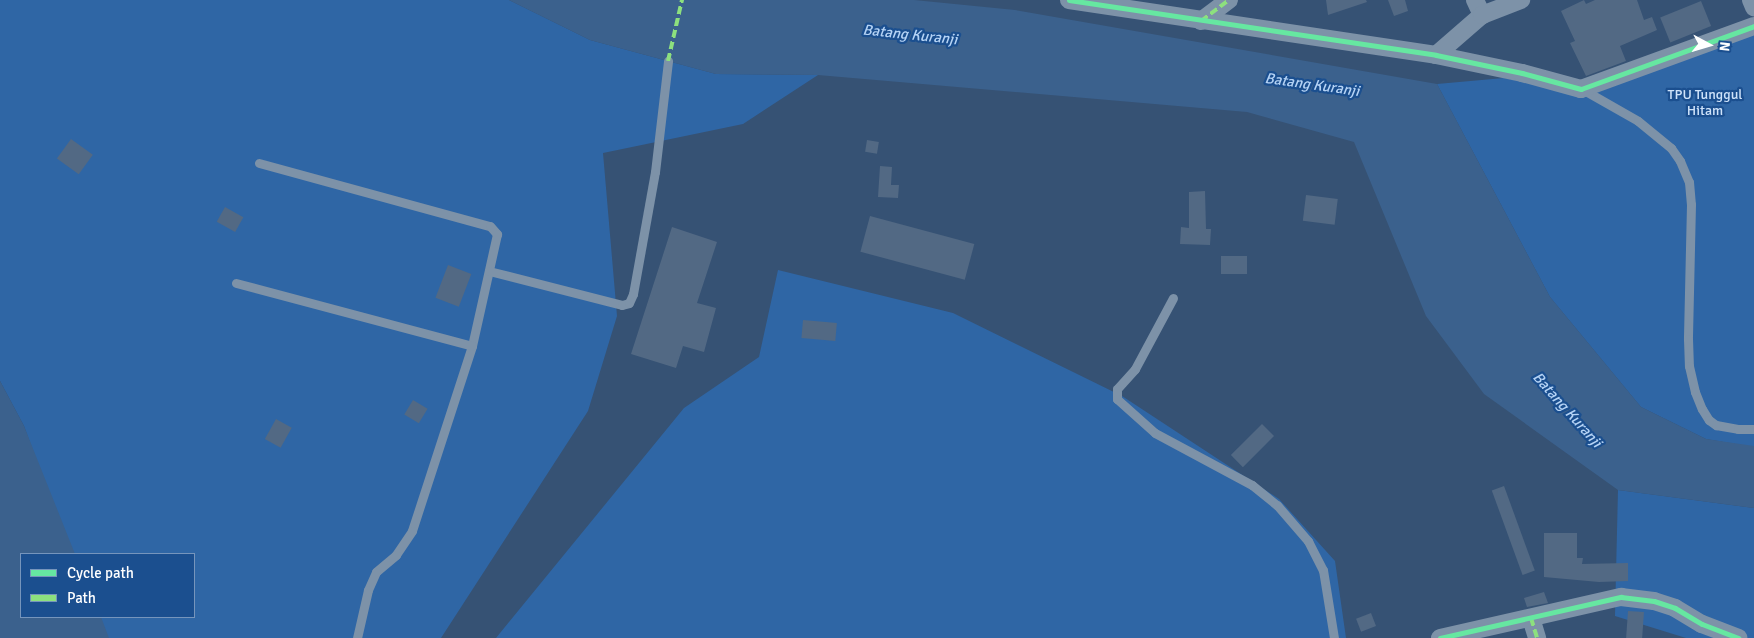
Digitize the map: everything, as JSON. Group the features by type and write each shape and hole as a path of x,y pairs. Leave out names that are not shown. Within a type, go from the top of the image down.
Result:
{"street":[{"path":"1068,0 1436,54 1522,73 1581,89 1754,26"},
{"path":"1201,21 1229,0"},
{"path":"1436,54 1479,7 1521,0"},
{"path":"1751,0 1754,7"},
{"path":"1440,638 1621,597 1661,603 1675,608 1701,631 1738,638"},
{"path":"1530,618 1537,638"}],"lane":[{"path":"489,271 616,304 629,303 633,294 655,172 668,61"},
{"path":"1581,89 1638,121 1671,148 1680,161 1689,182 1691,204 1688,339 1690,366 1695,392 1709,420 1716,425 1738,429 1754,429"},
{"path":"259,163 490,226 497,234 472,346 412,531 396,555 376,572 368,590 357,638"},
{"path":"236,283 472,346"},
{"path":"1173,298 1135,369 1117,389 1117,399 1154,433 1252,485 1277,505 1308,541 1323,570 1334,638"}],"green space":[{"path":"0,0 509,0 590,40 716,74 818,75 743,124 603,153 617,316 588,411 441,638 101,638 93,618 195,618 195,553 70,553 24,426 0,381"},
{"name":"TPU Tunggul Hitam","path":"1754,32 1754,446 1747,446 1706,439 1641,407 1550,297 1437,84 1504,78 1592,94"},
{"path":"778,270 953,313 1122,396 1279,499 1335,561 1346,638 496,638 684,408 759,357"},
{"path":"1618,490 1754,508 1754,638 1686,638 1615,616"}],"water":[{"name":"Batang Kuranji","path":"509,0 914,0 1015,10 1437,84 1550,297 1641,407 1706,439 1754,446 1754,508 1618,490 1484,394 1426,316 1354,142 1247,112 818,75 716,74 590,40"},
{"path":"0,381 24,426 75,553 20,553 20,618 101,618 109,638 0,638"}],"building":[{"path":"1326,0 1366,0 1367,2 1328,15"},
{"path":"1388,0 1405,0 1408,11 1394,16"},
{"path":"1584,0 1586,4 1595,0 1637,0 1644,20 1652,17 1657,30 1620,46 1626,61 1586,76 1570,43 1575,41 1561,11"},
{"path":"1701,1 1711,26 1670,43 1660,17"},
{"path":"71,139 93,155 79,174 57,158"},
{"path":"867,140 879,142 877,154 865,152"},
{"path":"880,166 892,167 891,185 899,185 898,198 878,197"},
{"path":"1205,191 1206,229 1211,229 1210,245 1180,244 1181,227 1189,228 1189,192"},
{"path":"1306,195 1338,199 1335,225 1303,221"},
{"path":"225,207 243,217 235,232 217,222"},
{"path":"870,216 974,244 965,280 860,252"},
{"path":"672,227 717,242 697,303 716,308 704,352 683,346 676,368 631,354"},
{"path":"1221,256 1247,256 1247,274 1221,274"},
{"path":"448,265 471,274 459,307 435,298"},
{"path":"803,320 837,323 835,341 801,338"},
{"path":"413,400 428,409 419,423 404,415"},
{"path":"276,419 292,428 281,448 265,439"},
{"path":"1262,424 1274,436 1243,467 1231,455"},
{"path":"1504,486 1535,571 1523,575 1492,490"},
{"path":"1544,533 1577,533 1577,558 1583,558 1582,564 1628,563 1628,581 1599,582 1544,577"},
{"path":"1544,592 1548,603 1527,607 1524,598"},
{"path":"1628,611 1644,612 1642,638 1626,638"},
{"path":"1371,613 1376,626 1361,632 1356,619"}],"marked path":[{"path":"668,61 682,0"},
{"path":"1201,21 1229,0"},
{"path":"1531,618 1537,638"}],"cycle path":[{"path":"1069,0 1436,55 1522,73 1581,89 1754,26"},
{"path":"1440,638 1621,597 1654,601 1675,608 1702,624 1738,638"}]}
